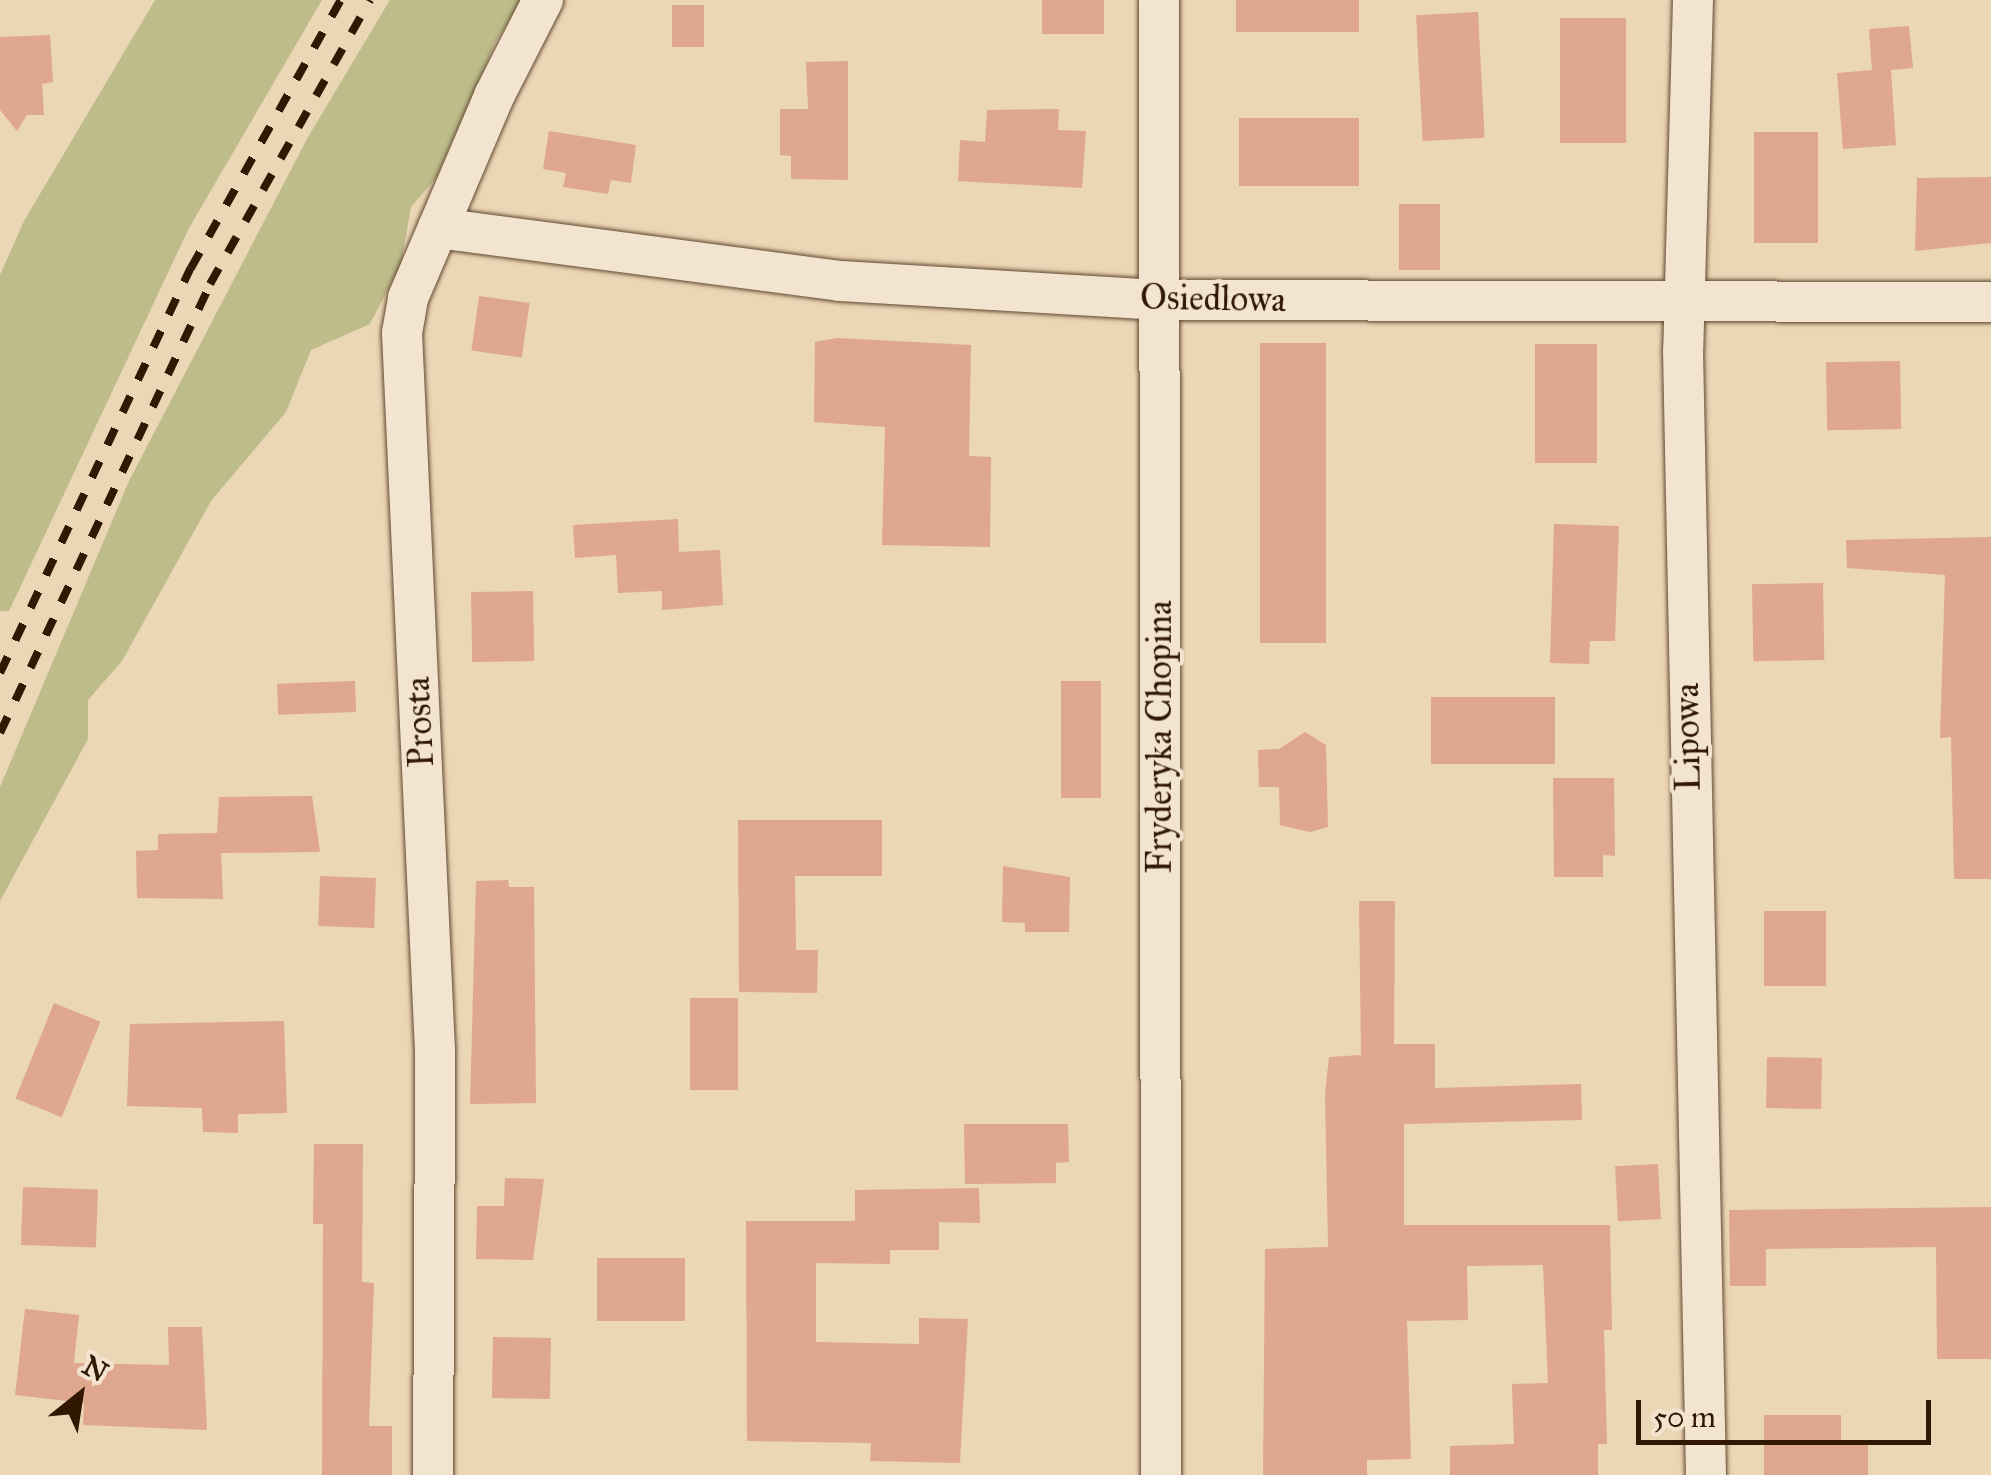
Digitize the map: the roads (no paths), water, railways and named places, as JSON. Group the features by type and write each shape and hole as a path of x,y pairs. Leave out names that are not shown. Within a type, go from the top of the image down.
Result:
{"street":[{"name":"Prosta","path":"433,1475 436,1069 402,333 438,228 544,0"},
{"name":"Fryderyka Chopina","path":"1159,0 1161,1475"},
{"name":"Lipowa","path":"1693,0 1688,301 1692,1027 1706,1475"},
{"name":"Osiedlowa","path":"438,228 840,280 1158,300 1991,302"}],"railway":[{"path":"0,673 191,268 341,0"},
{"path":"0,733 210,284 370,0"}]}
